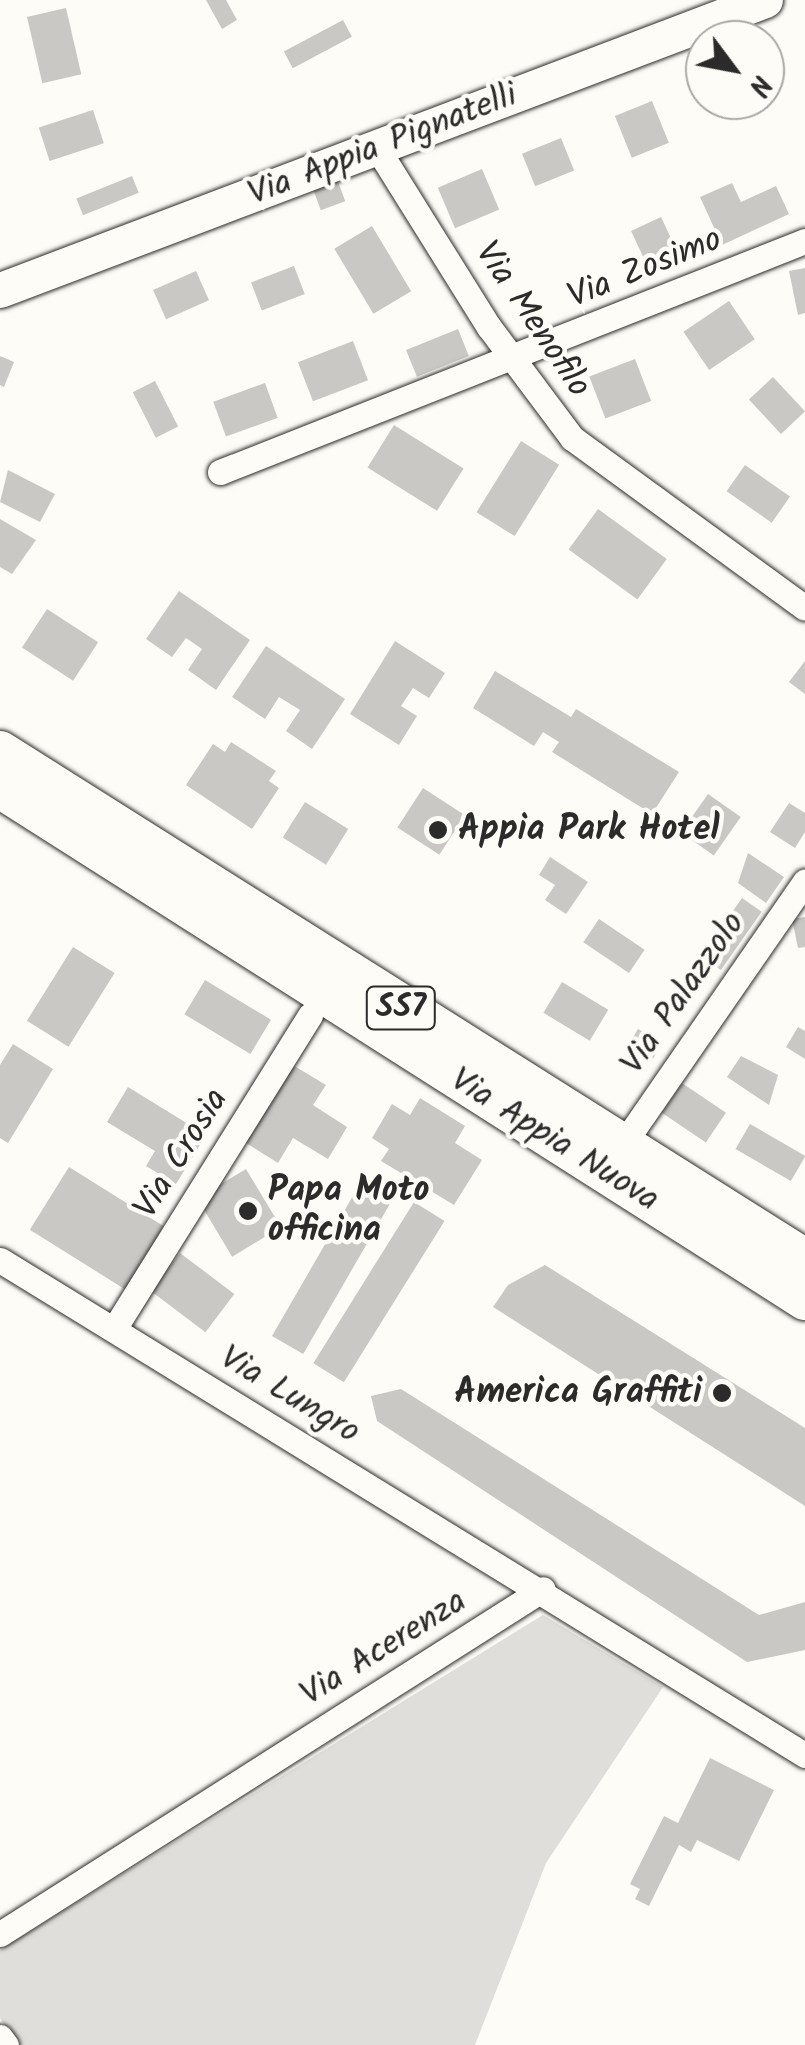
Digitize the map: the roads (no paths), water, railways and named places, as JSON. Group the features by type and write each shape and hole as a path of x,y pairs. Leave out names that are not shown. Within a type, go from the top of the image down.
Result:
{"main road":[{"name":"Via Appia Pignatelli","path":"0,290 766,0"},
{"name":"Via Appia Nuova","path":"0,751 622,1147 800,1246"},
{"name":"Via Appia Nuova","path":"0,788 805,1300"}],"street":[{"name":"Via Menofilo","path":"377,148 545,409 593,456 805,608"},
{"name":"Via Zosimo","path":"220,472 512,360 805,241"},
{"name":"Via Palazzolo","path":"622,1147 805,881"},
{"name":"Via Crosia","path":"114,1329 310,1015"},
{"name":"Via Lungro","path":"0,1260 543,1589"},
{"path":"543,1589 805,1755"},
{"name":"Via Acerenza","path":"0,1934 543,1589"},
{"path":"0,2037 6,2045"}],"place":[{"name":"Appia Park Hotel","path":"438,830"},
{"name":"Papa Moto officina","path":"248,1211"},
{"name":"America Graffiti","path":"722,1393"}]}
